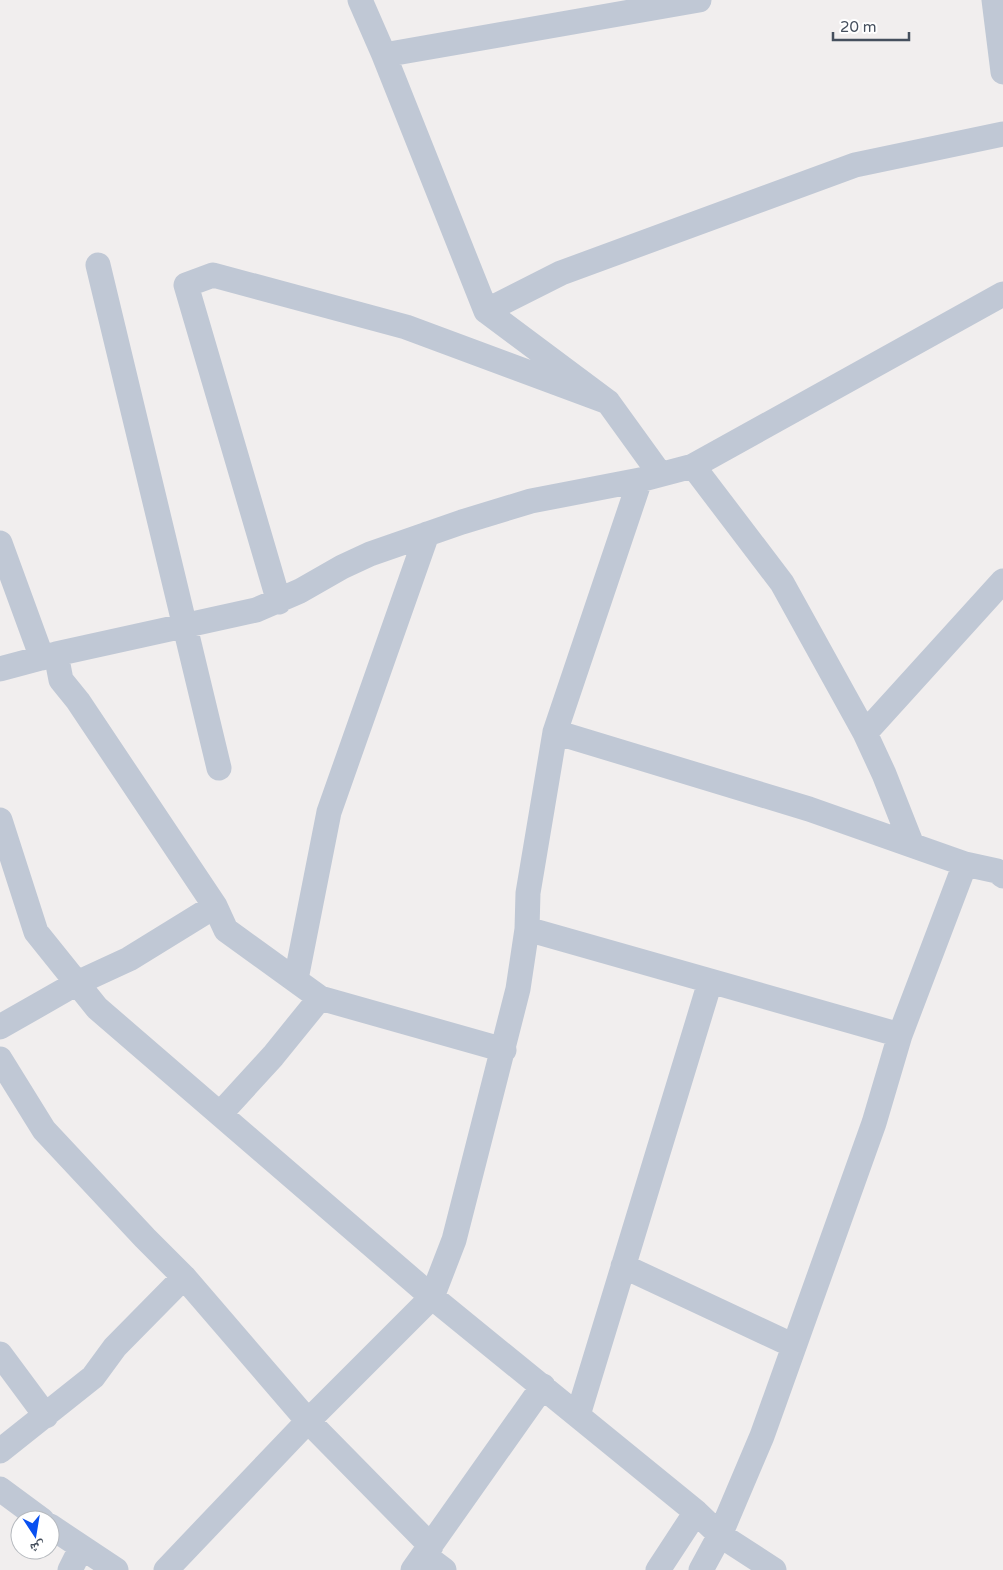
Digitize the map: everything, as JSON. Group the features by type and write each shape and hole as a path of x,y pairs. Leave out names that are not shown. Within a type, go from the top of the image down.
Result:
{"street":[{"path":"166,1570 308,1421 432,1297 454,1240 504,1050 518,989 527,930 528,893 555,732 650,477 608,402 486,311 384,55 360,0"},
{"path":"384,55 699,0"},
{"path":"994,0 1003,72"},
{"path":"486,311 561,273 854,165 1003,134"},
{"path":"98,265 219,768"},
{"path":"279,602 186,286 213,275 406,327 608,402"},
{"path":"0,669 49,656 233,616 279,602 342,567 370,554 427,534 531,501 650,477 693,466 1003,294"},
{"path":"693,466 782,583 865,733 884,774 912,845"},
{"path":"296,979 329,812 427,534"},
{"path":"0,543 61,680 78,701 215,906 226,930 320,998 504,1050"},
{"path":"865,733 1003,581"},
{"path":"555,732 808,809 964,864 1001,870"},
{"path":"0,820 6,859 36,932 97,1008 432,1297 696,1512 720,1535 774,1570"},
{"path":"701,1570 720,1535 762,1436 874,1123 900,1035 964,864"},
{"path":"0,1027 77,983 129,959 215,906"},
{"path":"527,930 900,1035"},
{"path":"578,1415 710,982"},
{"path":"220,1114 273,1056 320,998"},
{"path":"0,1058 44,1130 184,1277 423,1557 444,1570"},
{"path":"623,1266 794,1346"},
{"path":"0,1451 93,1377 115,1347 184,1277"},
{"path":"0,1354 46,1416"},
{"path":"423,1557 543,1386"},
{"path":"0,1489 28,1510"},
{"path":"658,1570 696,1512"},
{"path":"60,1533 116,1570"},
{"path":"70,1570 81,1548"}]}
